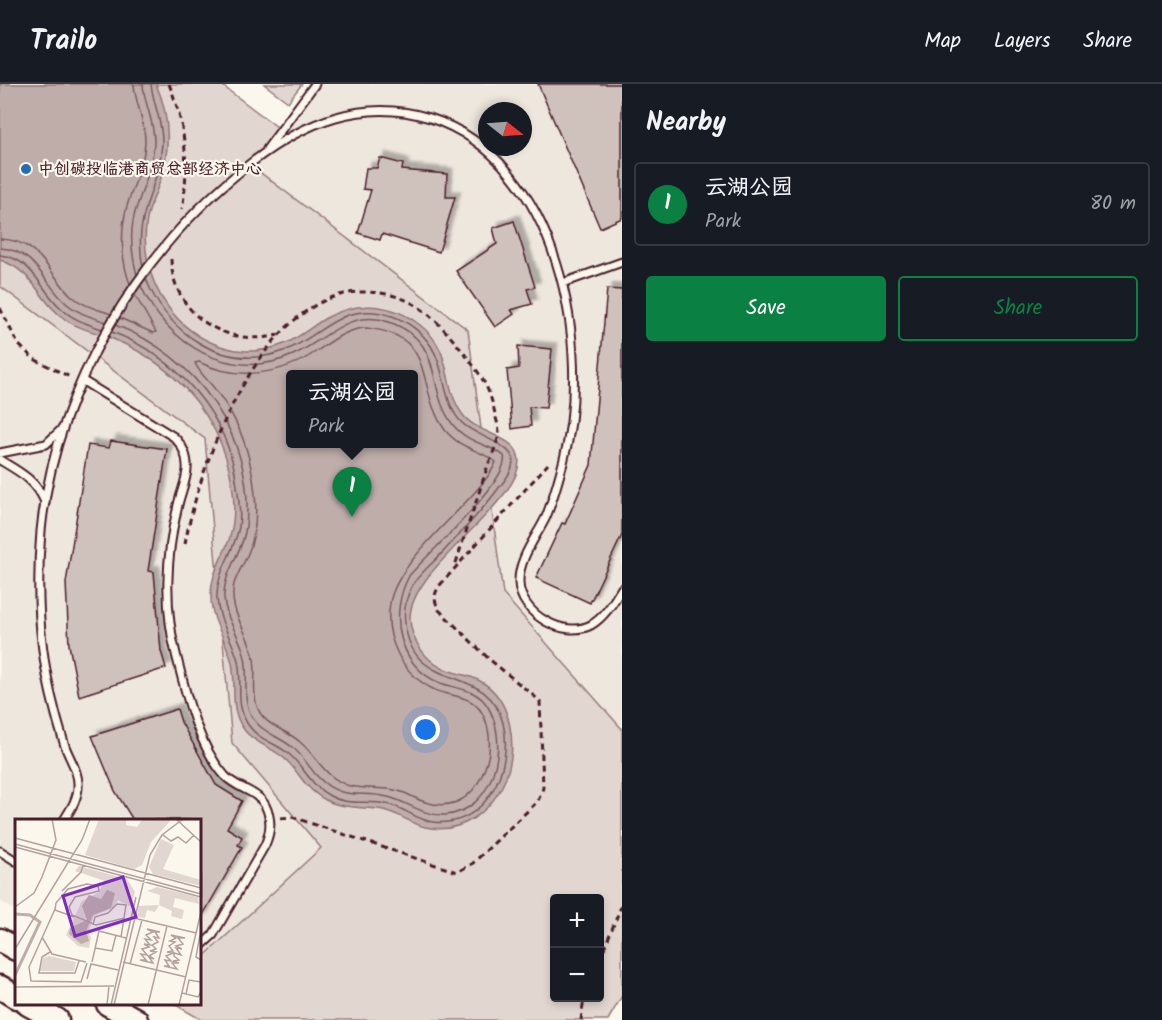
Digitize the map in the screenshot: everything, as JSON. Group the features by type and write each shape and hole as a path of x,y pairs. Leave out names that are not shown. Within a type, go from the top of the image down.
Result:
{"main road":[{"path":"0,940 15,948"},
{"path":"0,987 15,996"},
{"path":"30,1005 57,1020"},
{"path":"110,1005 136,1020"}],"lane":[{"path":"264,153 315,84"},
{"path":"65,819 74,804 78,781 60,729 43,653 39,587 45,503 66,424 98,349 131,292 162,250 208,200 264,153 302,128 328,118 354,112 387,110 440,122 478,145 513,181 546,234 563,283 574,356 568,443 547,514 522,562 519,579 520,592 527,605 538,615 554,626 570,629 587,627 601,618 622,588"},
{"path":"563,283 622,262"},
{"path":"83,381 174,437 184,451 187,471 177,509 170,556 170,604 174,650 186,698 218,765 231,781 264,802 270,826 265,845 218,925 207,942 201,946"},
{"path":"0,453 46,444 56,437 66,424"},
{"path":"0,460 32,480 40,490 45,503"},
{"path":"0,851 15,860"}],"path":[{"path":"170,84 180,116 186,158 183,200 171,253 175,283 183,301 202,322 216,331 240,337 264,338 280,334"},
{"path":"184,552 198,486 213,446 240,391 280,334 304,309 337,294 358,291 396,295 434,317 483,377 490,391 499,431 454,568"},
{"path":"0,308 18,344 34,359 52,370 83,381"},
{"path":"270,826 284,816 291,817 448,871 457,872 472,864 538,801 543,788 540,701 489,659 439,610 434,601 435,593 454,568 568,443"},
{"path":"604,949 622,904"},
{"path":"581,1020 583,1002"}],"shaded area":[{"path":"0,84 220,84 281,130 253,167 468,330 503,594 622,729 622,996 608,1020 202,1020 176,1005 201,1005 201,959 321,848 232,743 205,439 0,286"},
{"path":"264,84 302,84 288,102"},
{"path":"315,84 622,84 622,729 503,594 468,329 253,167"},
{"path":"0,286 205,439 232,743 322,848 201,959 201,819 15,819 15,910 0,901"}],"water":[{"path":"0,84 156,84 165,113 167,143 164,169 146,223 146,248 155,285 179,320 205,339 220,346 251,351 284,344 326,318 350,308 374,306 398,312 420,325 431,335 443,358 456,404 463,415 476,426 509,443 518,455 517,472 506,491 428,577 415,598 410,619 413,634 424,654 435,664 447,670 480,681 491,689 506,712 512,739 509,767 499,792 483,811 462,824 438,829 419,825 385,810 348,807 330,802 314,792 281,756 245,731 236,715 232,663 216,623 212,606 212,581 229,540 234,513 229,470 215,431 185,388 159,365 129,346 66,320 49,304 29,279 12,265 0,260"}],"building":[{"path":"538,84 622,84 622,218 600,228"},
{"path":"380,158 403,164 402,170 447,174 446,197 455,197 439,252 382,234 380,240 358,233 371,190 363,189 366,168 377,168"},
{"path":"514,221 535,287 527,289 532,304 511,310 514,314 495,327 456,271 497,244 493,228"},
{"path":"607,289 622,290 622,535 590,603 536,578 562,523 565,524 591,465"},
{"path":"518,346 552,349 546,408 529,407 531,426 512,429 507,370 519,368"},
{"path":"111,441 167,449 148,571 154,572 161,651 166,668 79,696 69,645 66,583 88,445 109,448"},
{"path":"177,709 181,722 216,785 242,801 227,828 242,837 238,845 242,847 201,918 201,819 132,819 115,791 92,736"}],"place":[{"name":"中创碳投临港商贸总部经济中心","path":"26,169"},
{"name":"云湖公园","path":"352,517"}]}
